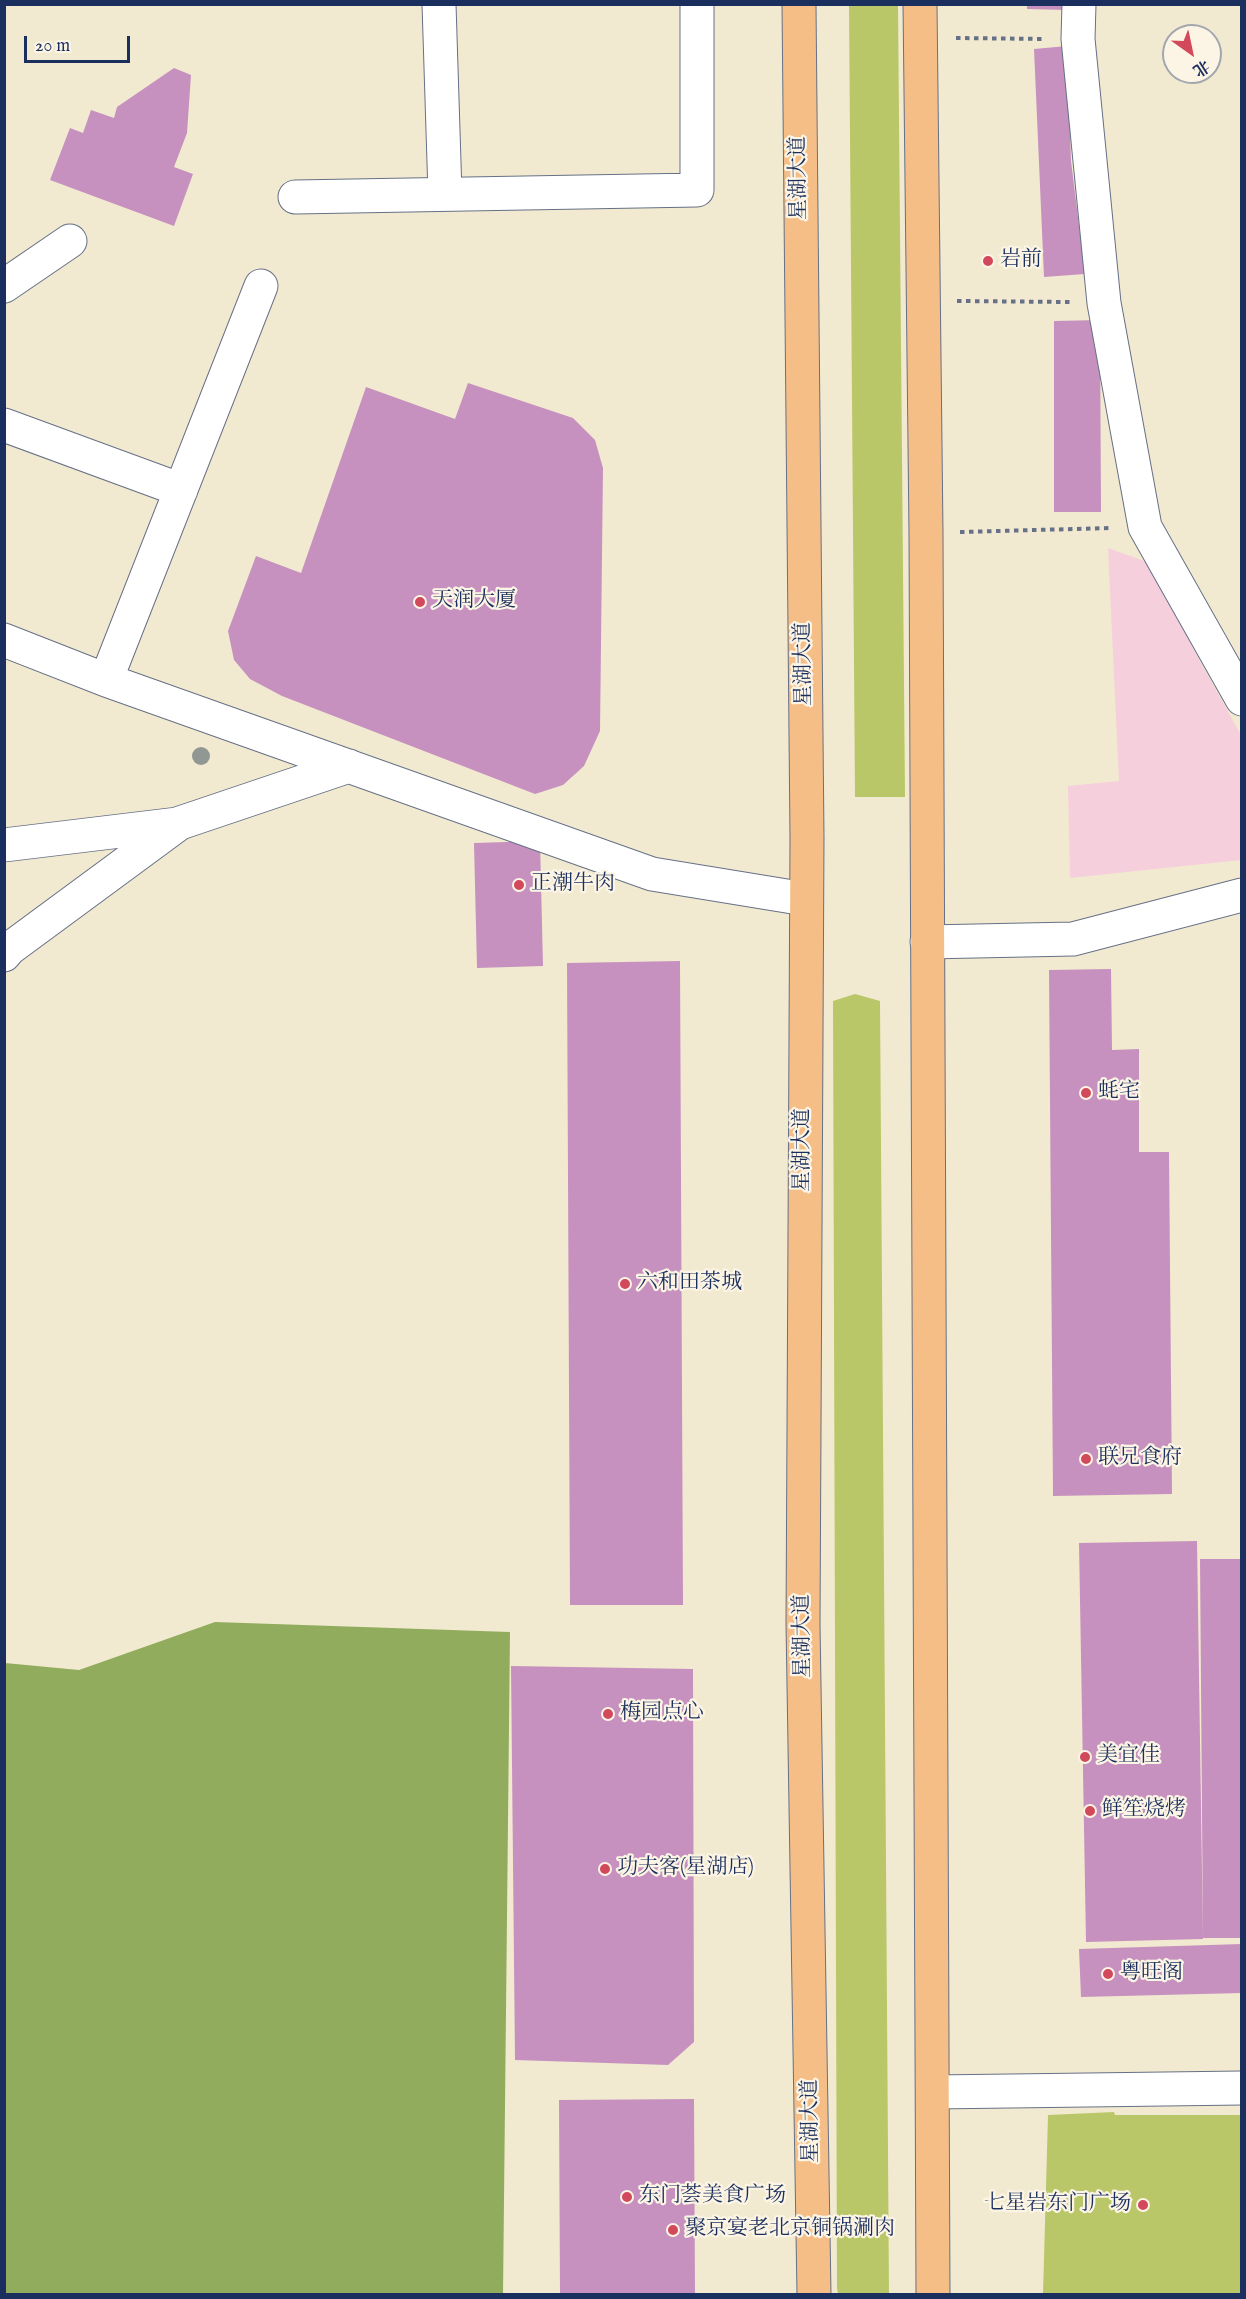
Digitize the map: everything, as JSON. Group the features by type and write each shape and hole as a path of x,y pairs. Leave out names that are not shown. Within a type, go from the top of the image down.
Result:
{"main road":[{"name":"星湖大道","path":"799,4 807,838 803,1624 814,2295"},
{"path":"920,4 926,533 933,2295"}],"street":[{"path":"439,4 445,194"},
{"path":"295,197 697,190 697,4"},
{"path":"1079,4 1078,39 1104,303 1145,527 1242,699"},
{"path":"4,286 69,241"},
{"path":"106,680 261,286"},
{"path":"4,425 182,490"},
{"path":"4,640 106,680 652,873 805,899"},
{"path":"4,845 180,824 349,766"},
{"path":"4,955 9,949 180,824"},
{"path":"927,942 1073,939 1242,895"},
{"path":"933,2092 1242,2088"}],"path":[{"path":"920,37 1078,39"},
{"path":"922,301 1104,303"},
{"path":"926,533 1145,527"}],"shaded area":[{"path":"1108,548 1150,563 1195,652 1241,735 1241,860 1070,878 1068,786 1119,781"}],"green space":[{"path":"849,5 898,5 905,797 855,797"},
{"path":"855,994 880,1001 889,2294 838,2294 837,2288 833,1001"},
{"path":"215,1622 510,1632 503,2294 5,2294 5,1663 79,1670"},
{"name":"七星岩东门广场","path":"1114,2112 1115,2115 1241,2115 1241,2294 1043,2294 1048,2115"}],"building":[{"path":"1027,4 1067,4 1067,10 1027,9"},
{"path":"1067,46 1071,161 1085,274 1044,277 1034,49"},
{"path":"174,68 191,75 187,133 174,167 193,174 174,226 50,180 70,128 83,133 91,110 114,118 117,107"},
{"path":"1100,320 1101,512 1054,512 1054,321"},
{"name":"天润大厦","path":"468,383 573,418 595,440 603,468 600,731 584,766 563,785 535,794 282,696 250,679 234,660 228,631 256,556 301,573 366,387 455,419"},
{"path":"540,841 543,966 477,968 474,843"},
{"name":"六和田茶城","path":"680,961 683,1605 570,1605 567,963"},
{"path":"1111,969 1112,1050 1139,1049 1139,1152 1169,1152 1172,1494 1053,1496 1049,970"},
{"path":"1197,1541 1203,1939 1086,1942 1079,1543"},
{"path":"1200,1559 1242,1559 1242,1938 1203,1938"},
{"path":"511,1666 693,1669 694,2042 668,2065 515,2060"},
{"path":"1242,1944 1242,1993 1081,1997 1079,1949"},
{"name":"东门荟美食广场","path":"694,2099 695,2294 560,2294 559,2100"}],"place":[{"name":"岩前","path":"988,261"},
{"name":"天润大厦","path":"420,602"},
{"name":"正潮牛肉","path":"519,885"},
{"name":"蚝宅","path":"1086,1093"},
{"name":"六和田茶城","path":"625,1284"},
{"name":"联兄食府","path":"1086,1459"},
{"name":"梅园点心","path":"608,1714"},
{"name":"美宜佳","path":"1085,1757"},
{"name":"鲜笙烧烤","path":"1090,1811"},
{"name":"功夫客(星湖店)","path":"605,1869"},
{"name":"粤旺阁","path":"1108,1974"},
{"name":"东门荟美食广场","path":"627,2197"},
{"name":"七星岩东门广场","path":"1143,2205"},
{"name":"聚京宴老北京铜锅涮肉","path":"673,2230"}]}
